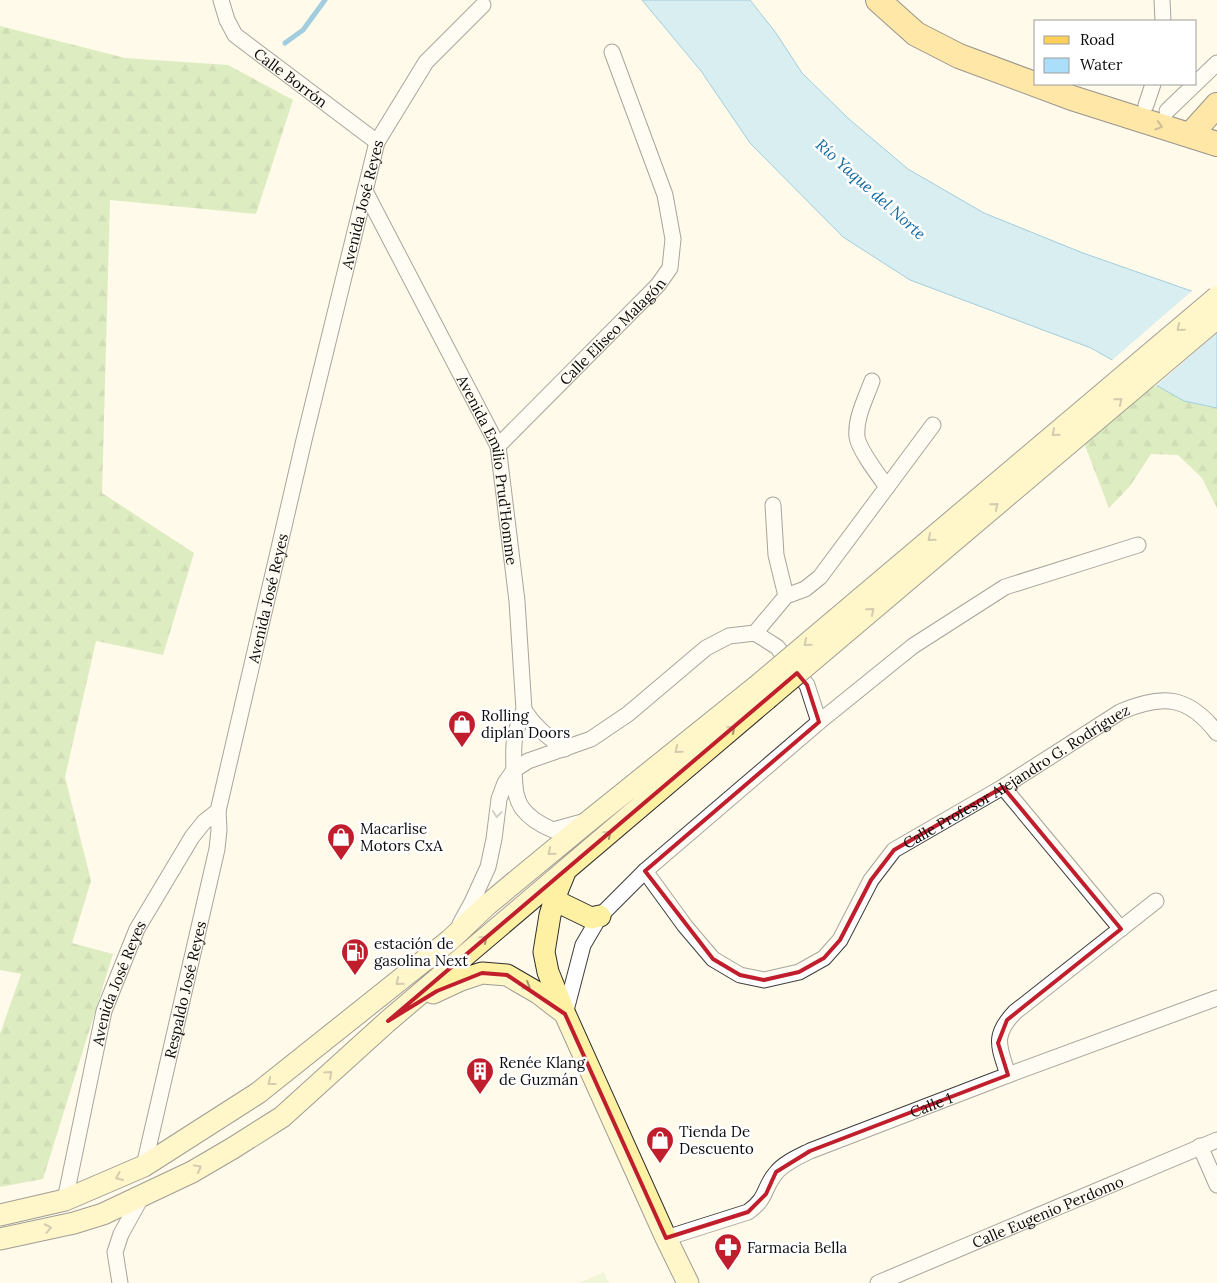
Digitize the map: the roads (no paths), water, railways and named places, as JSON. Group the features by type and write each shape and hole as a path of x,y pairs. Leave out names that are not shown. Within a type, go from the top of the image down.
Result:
{"main road":[{"path":"880,0 963,43 1034,69"},
{"path":"880,0 916,34 959,56 1034,84"},
{"path":"1037,85 1072,98 1202,129"},
{"path":"1077,85 1155,100 1202,129 1217,144"},
{"path":"1202,129 1217,105"},
{"path":"0,1239 102,1214 192,1172 282,1117 388,1021 566,870 762,692 1217,297"},
{"path":"0,1215 65,1200 144,1166 258,1093 450,940 487,905 590,820 762,692 1217,318"},
{"path":"566,870 550,915 544,952 548,972 565,1014 688,1283"},
{"path":"554,900 591,918 600,916"},
{"path":"388,1021 437,991 482,973 507,975 538,993 565,1014"}],"street":[{"name":"Calle Borrón","path":"221,0 227,20 235,34 377,142"},
{"path":"1162,0 1162,20"},
{"name":"Avenida José Reyes","path":"65,1200 104,1011 138,929 192,837 204,822 218,811 304,440 377,142 426,62 483,6"},
{"name":"Calle Eliseo Malagón","path":"498,446 658,285 670,268 673,238 665,195 612,52"},
{"path":"1197,75 1217,63"},
{"path":"1155,100 1180,85"},
{"name":"Avenida Emilio Prud'Homme","path":"365,191 498,446 517,600 524,710 514,739 514,790 522,808 535,822 553,830 590,820"},
{"path":"872,381 858,417 857,438 870,464 887,487"},
{"path":"755,633 786,596 805,589 820,576 933,425"},
{"path":"773,505 776,555 786,596"},
{"path":"565,1014 572,980 583,945 600,916 645,872 819,722 913,646 1005,587 1138,545"},
{"path":"450,940 472,902 488,867 494,839 498,799 505,783 514,770 528,761 592,739 628,714 706,648 729,636 755,633 778,648 807,685 819,722"},
{"name":"Calle Profesor Alejandro G. Rodríguez","path":"645,872 685,926 713,959 740,975 764,980 799,972 824,958 840,940 871,880 894,850 1003,787 1120,712 1140,704 1161,700 1181,703 1198,712 1217,733"},
{"path":"524,710 534,725 565,749"},
{"path":"1003,787 1121,929"},
{"name":"Respaldo José Reyes","path":"144,1166 217,849 218,811"},
{"path":"1008,1075 998,1043 1001,1029 1007,1020 1156,901"},
{"name":"Calle 1","path":"666,1238 748,1212 757,1206 766,1194 771,1179 776,1172 786,1164 810,1151 1217,998"},
{"name":"Calle Eugenio Perdomo","path":"878,1283 1217,1140"},
{"path":"1200,1146 1217,1185"},
{"path":"120,1283 115,1252 121,1234 142,1196"}],"water":[{"name":"Río Yaque del Norte","path":"642,0 750,0 776,33 802,73 849,119 908,169 984,213 1083,253 1217,300 1217,408 1184,401 1091,348 910,280 843,237 750,143 701,71"}],"waterway":[{"path":"285,43 303,30 325,0"}],"place":[{"name":"Rolling diplan Doors","path":"462,748"},
{"name":"Macarlise Motors CxA","path":"341,861"},
{"name":"estación de gasolina Next","path":"355,976"},
{"name":"Renée Klang de Guzmán","path":"480,1095"},
{"name":"Tienda De Descuento","path":"660,1164"},
{"name":"Farmacia Bella","path":"728,1271"}]}
